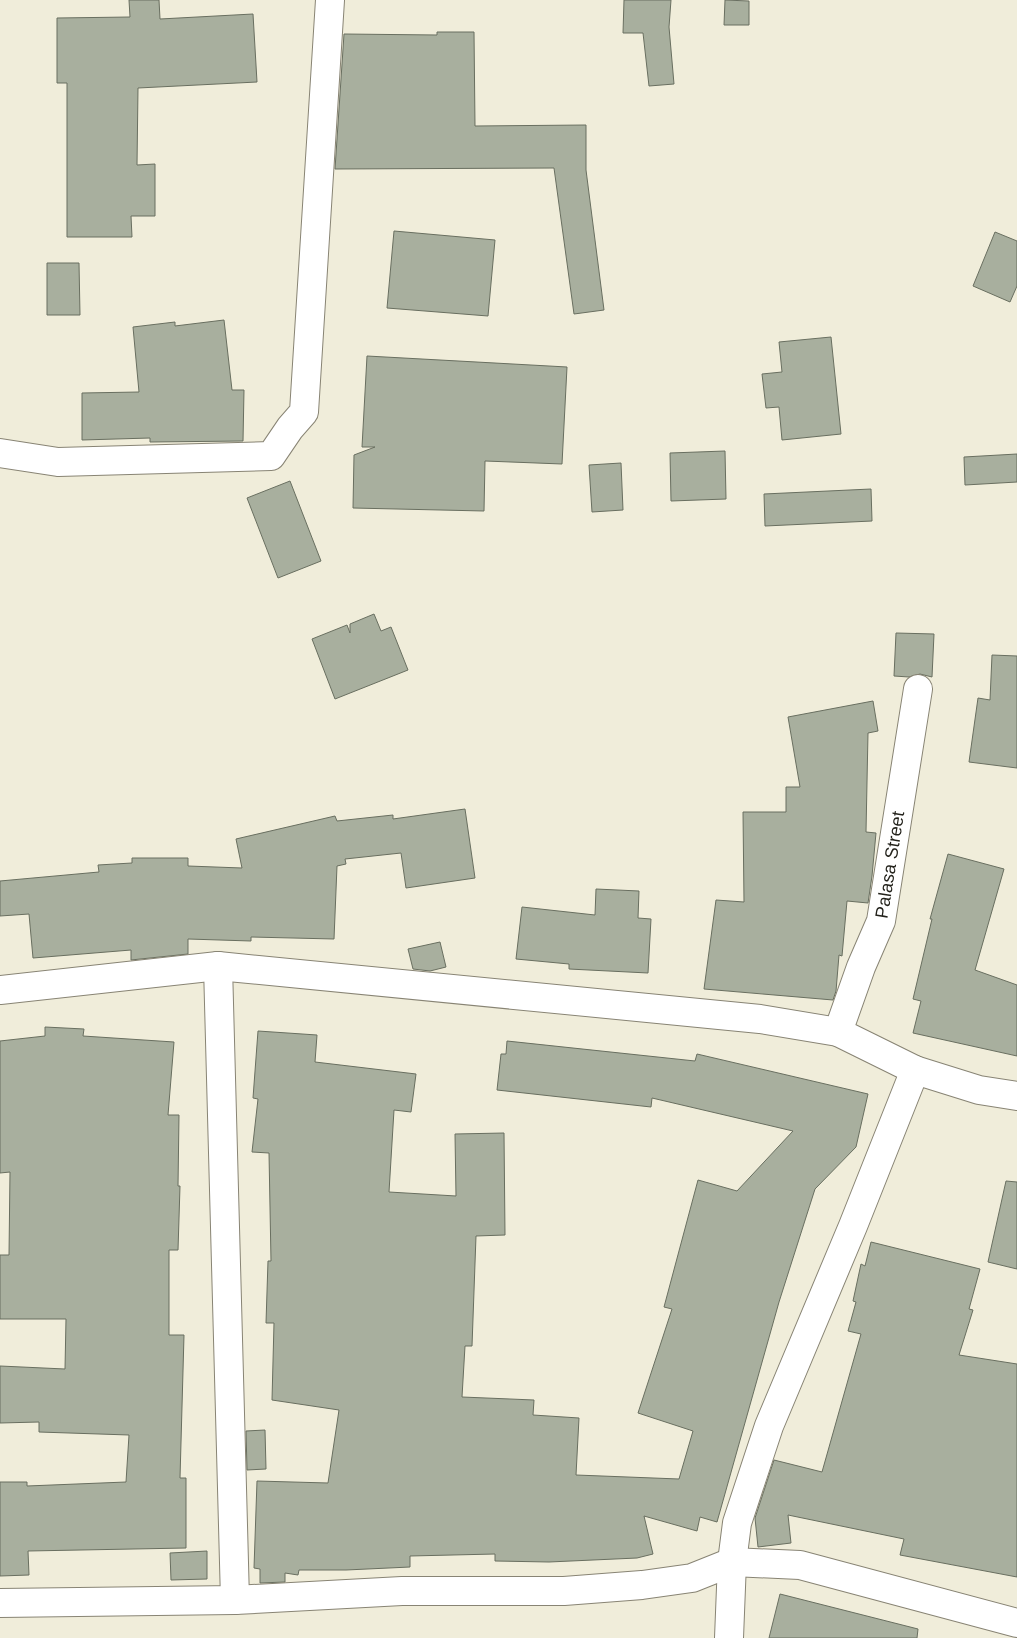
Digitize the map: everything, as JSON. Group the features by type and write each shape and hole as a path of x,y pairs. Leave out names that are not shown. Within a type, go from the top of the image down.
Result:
{"street":[{"path":"0,452 58,462 271,456 290,428 304,412 330,0"},
{"name":"Palasa Street","path":"838,1032 861,967 881,921 918,689"},
{"path":"218,966 234,1600"},
{"path":"0,990 218,966 760,1018 838,1032 915,1070 979,1090 1017,1096"},
{"path":"729,1638 732,1562 737,1523 769,1426 853,1226 915,1070"},
{"path":"0,1603 234,1600 402,1591 564,1591 642,1585 692,1578 732,1562 800,1565 1017,1623"}],"building":[{"path":"129,0 159,0 160,19 253,14 257,82 138,88 137,165 155,164 155,216 131,216 132,237 67,237 67,83 57,83 57,18 130,17"},
{"path":"624,0 671,0 669,27 674,84 649,86 643,33 623,33"},
{"path":"725,0 749,1 749,25 724,25"},
{"path":"437,32 474,32 475,126 586,125 586,170 604,310 574,314 554,168 335,169 344,34 437,35"},
{"path":"394,231 495,240 488,316 387,308"},
{"path":"995,232 1017,241 1017,286 1010,302 973,286"},
{"path":"47,263 79,263 80,315 47,315"},
{"path":"224,320 232,390 244,390 243,441 150,442 150,438 82,440 82,393 139,392 133,327 175,322 175,326"},
{"path":"831,337 841,434 782,440 779,407 766,408 762,374 782,372 779,342"},
{"path":"367,356 567,367 562,464 485,461 484,511 353,508 354,455 375,447 362,447"},
{"path":"725,451 726,499 671,501 670,453"},
{"path":"1017,454 1017,482 965,485 964,457"},
{"path":"621,463 623,510 592,512 589,465"},
{"path":"290,481 321,561 278,578 247,498"},
{"path":"871,489 872,521 765,526 764,494"},
{"path":"374,614 381,631 391,627 408,670 335,699 312,639 347,625 350,633 350,624"},
{"path":"896,633 934,634 932,677 920,674 909,677 894,676"},
{"path":"992,655 1017,656 1017,768 969,762 978,698 990,700"},
{"path":"873,701 878,731 868,733 866,832 876,833 872,876 868,903 847,901 842,956 839,955 836,991 833,1000 704,989 716,900 744,902 743,812 786,812 786,787 800,787 788,717"},
{"path":"465,809 475,878 406,888 401,853 345,859 346,864 337,866 334,939 251,937 251,941 188,939 188,954 131,960 131,950 33,958 29,914 0,916 0,881 99,872 98,865 132,863 132,858 188,858 188,866 242,868 236,839 335,816 337,821 393,815 393,819"},
{"path":"948,854 1004,869 975,970 1017,985 1017,1056 913,1033 921,1001 913,999 932,919 930,919"},
{"path":"596,889 639,891 638,918 651,919 648,973 569,969 569,964 516,959 522,907 595,915"},
{"path":"440,942 446,967 430,971 413,969 408,949"},
{"path":"45,1027 84,1029 83,1036 174,1042 168,1115 179,1115 178,1186 180,1186 178,1250 169,1250 169,1335 184,1335 180,1478 186,1478 186,1548 28,1551 29,1575 0,1576 0,1482 27,1482 27,1486 126,1482 129,1435 39,1432 39,1422 0,1423 0,1366 65,1369 66,1319 0,1319 0,1255 9,1255 10,1172 0,1173 0,1041 45,1036"},
{"path":"258,1031 317,1035 315,1062 416,1074 411,1112 394,1110 389,1192 456,1196 455,1134 504,1133 505,1235 476,1236 472,1346 465,1346 462,1397 534,1400 533,1415 579,1418 576,1475 679,1479 693,1431 638,1413 672,1309 664,1307 698,1180 737,1191 793,1131 652,1098 651,1107 497,1090 501,1054 506,1054 507,1041 695,1061 697,1054 868,1094 856,1147 815,1189 779,1302 717,1522 700,1517 697,1531 644,1516 653,1554 637,1558 549,1562 495,1561 495,1554 410,1556 410,1567 299,1570 298,1575 285,1573 285,1582 260,1583 260,1569 254,1568 257,1481 328,1483 339,1410 272,1400 274,1323 266,1323 268,1261 271,1261 269,1153 252,1152 258,1099 253,1098"},
{"path":"1006,1181 1017,1182 1017,1269 988,1262"},
{"path":"871,1242 980,1269 969,1309 973,1310 959,1355 1017,1364 1017,1577 900,1555 904,1539 788,1515 791,1543 758,1547 755,1518 774,1460 822,1472 861,1334 848,1331 856,1302 853,1301 861,1264 865,1266"},
{"path":"265,1430 266,1469 247,1470 246,1431"},
{"path":"207,1551 207,1579 171,1580 170,1553"},
{"path":"780,1594 918,1629 917,1638 769,1638"}]}
